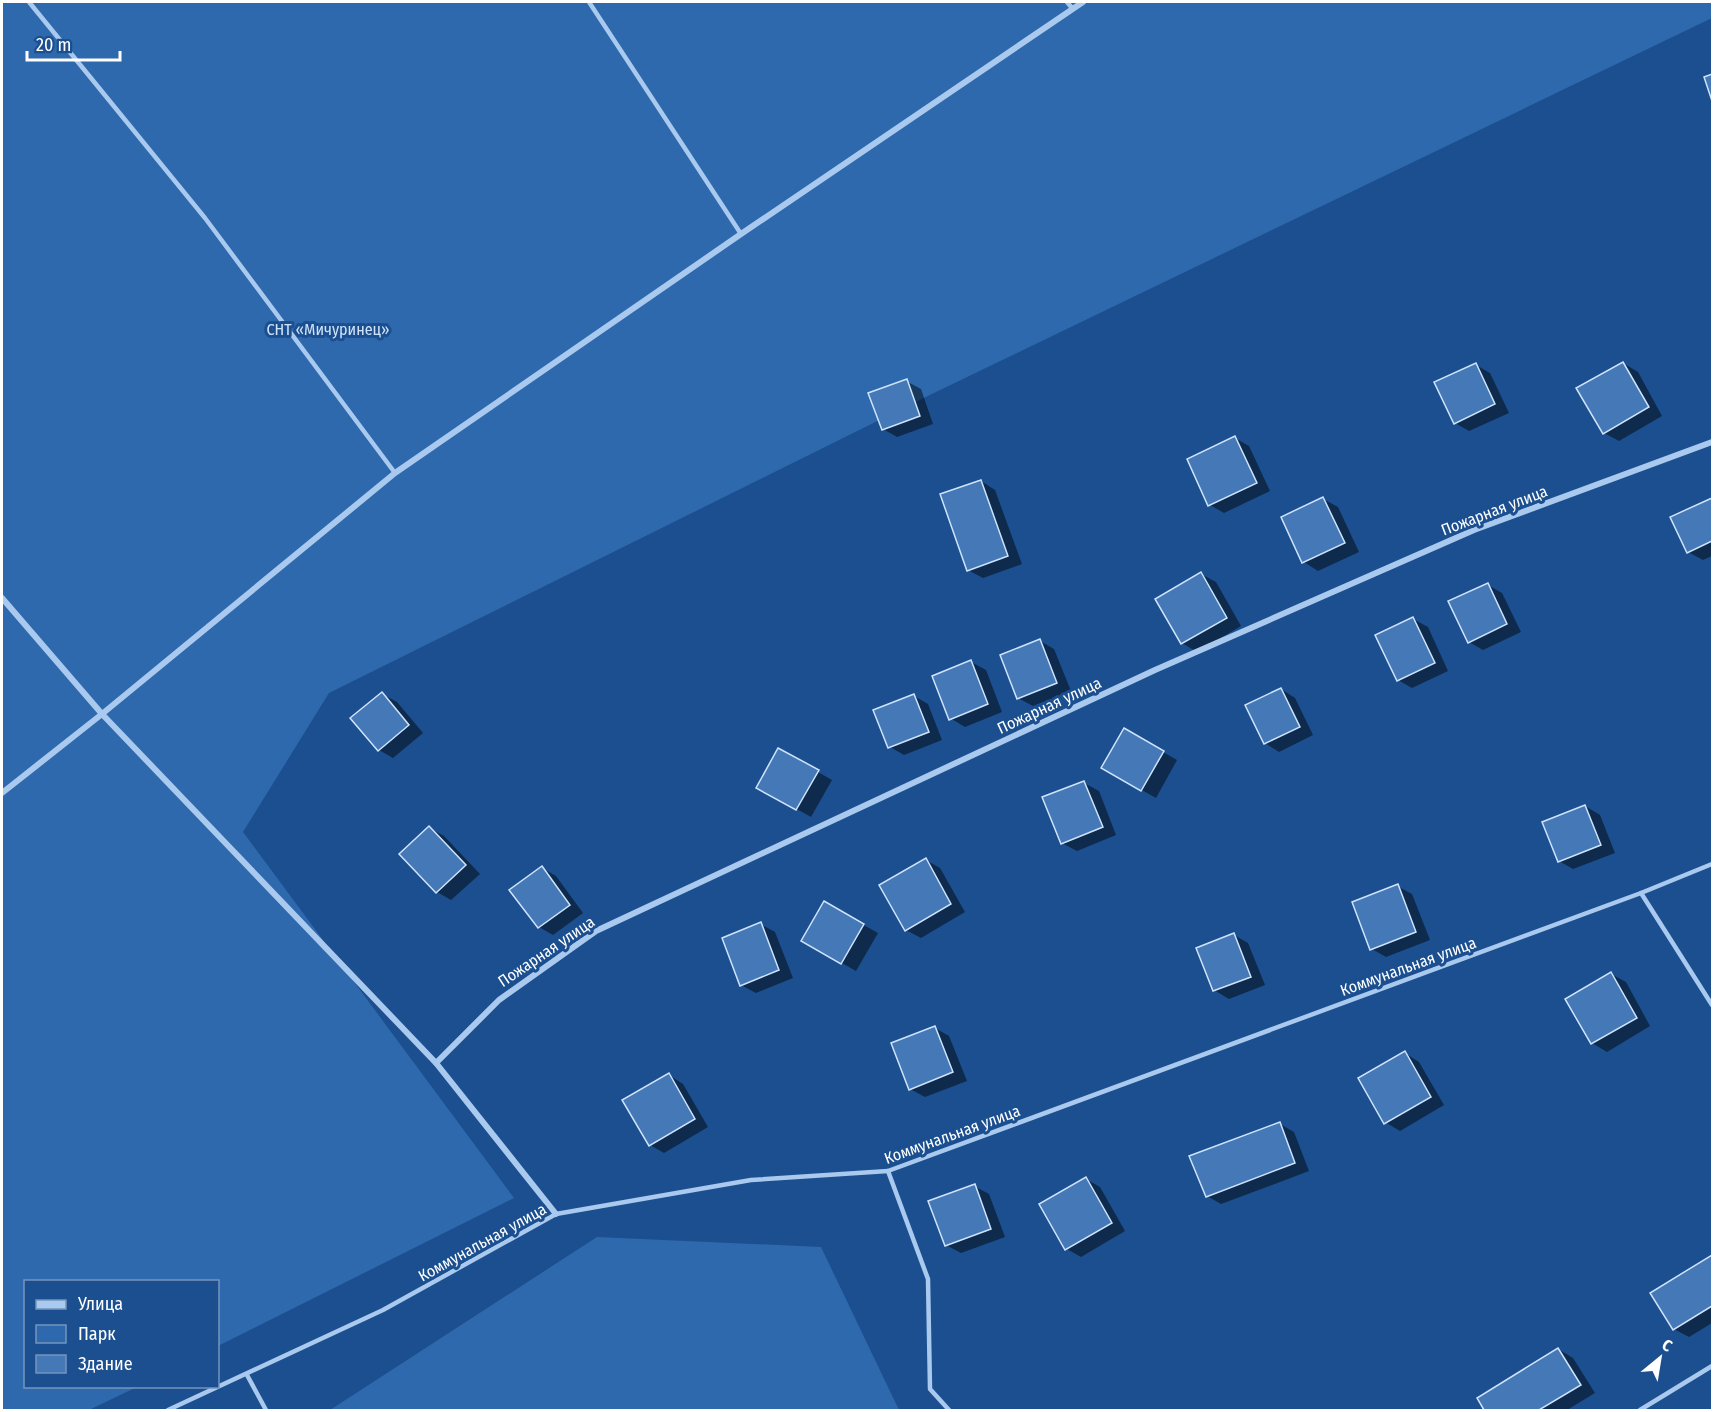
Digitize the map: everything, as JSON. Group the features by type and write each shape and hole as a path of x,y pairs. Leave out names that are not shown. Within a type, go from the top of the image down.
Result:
{"street":[{"path":"2,793 102,714 395,473 1071,8 1083,2"},
{"name":"Пожарная улица","path":"436,1063 499,1000 596,931 1155,670 1474,530 1713,442"},
{"path":"2,598 102,714 436,1063 556,1214"}],"lane":[{"path":"29,2 205,218 395,473"},
{"path":"589,2 741,234"},
{"path":"1067,2 1071,8"},
{"name":"Коммунальная улица","path":"219,1387 383,1310 556,1214 751,1180 888,1171 1641,893 1713,864"},
{"path":"1641,893 1713,1005"},
{"path":"888,1171 928,1279 930,1389 949,1410"},
{"path":"1640,1410 1713,1366"},
{"path":"247,1375 266,1410"},
{"name":"Коммунальная улица","path":"168,1410 218,1388"}],"green space":[{"name":"СНТ «Мичуринец»","path":"2,2 1712,2 1712,18 936,392 329,693 243,832 514,1198 219,1346 219,1280 24,1280 24,1388 135,1388 89,1410 2,1410"},
{"path":"597,1237 821,1247 899,1410 330,1410"}],"building":[{"path":"1712,74 1712,101 1704,77"},
{"path":"1623,362 1649,407 1603,434 1576,388"},
{"path":"1476,363 1495,404 1454,424 1434,382"},
{"path":"907,379 920,416 882,430 868,393"},
{"path":"1235,436 1257,483 1208,506 1187,459"},
{"path":"981,480 1008,556 967,571 940,494"},
{"path":"1323,497 1345,543 1302,563 1281,517"},
{"path":"1712,498 1712,541 1687,553 1670,517"},
{"path":"1201,572 1227,618 1181,644 1155,599"},
{"path":"1488,583 1507,624 1468,643 1448,601"},
{"path":"1413,617 1435,663 1397,681 1375,635"},
{"path":"1040,639 1057,683 1017,699 1000,655"},
{"path":"971,660 988,704 949,720 932,676"},
{"path":"1281,688 1300,727 1264,744 1245,705"},
{"path":"382,692 409,725 378,751 350,718"},
{"path":"914,694 929,732 888,748 873,710"},
{"path":"1124,728 1164,751 1141,791 1101,768"},
{"path":"778,748 819,770 796,810 756,788"},
{"path":"1084,781 1103,827 1061,844 1042,797"},
{"path":"1585,805 1601,845 1558,862 1542,822"},
{"path":"429,826 466,865 436,893 399,854"},
{"path":"926,858 951,904 905,931 879,885"},
{"path":"542,866 570,905 538,928 509,890"},
{"path":"1398,884 1416,932 1370,950 1352,902"},
{"path":"824,901 864,924 841,964 801,941"},
{"path":"761,922 779,970 740,986 722,938"},
{"path":"1234,933 1251,977 1213,991 1196,948"},
{"path":"1611,972 1637,1018 1591,1044 1565,999"},
{"path":"935,1026 953,1072 909,1090 891,1043"},
{"path":"1405,1051 1431,1097 1384,1124 1358,1078"},
{"path":"669,1073 695,1119 649,1146 622,1100"},
{"path":"1280,1122 1295,1163 1206,1197 1189,1156"},
{"path":"1086,1177 1112,1223 1065,1250 1039,1204"},
{"path":"975,1184 991,1229 945,1246 928,1201"},
{"path":"1712,1255 1712,1306 1673,1330 1650,1293"},
{"path":"1558,1348 1581,1385 1539,1410 1484,1410 1477,1398"}]}
